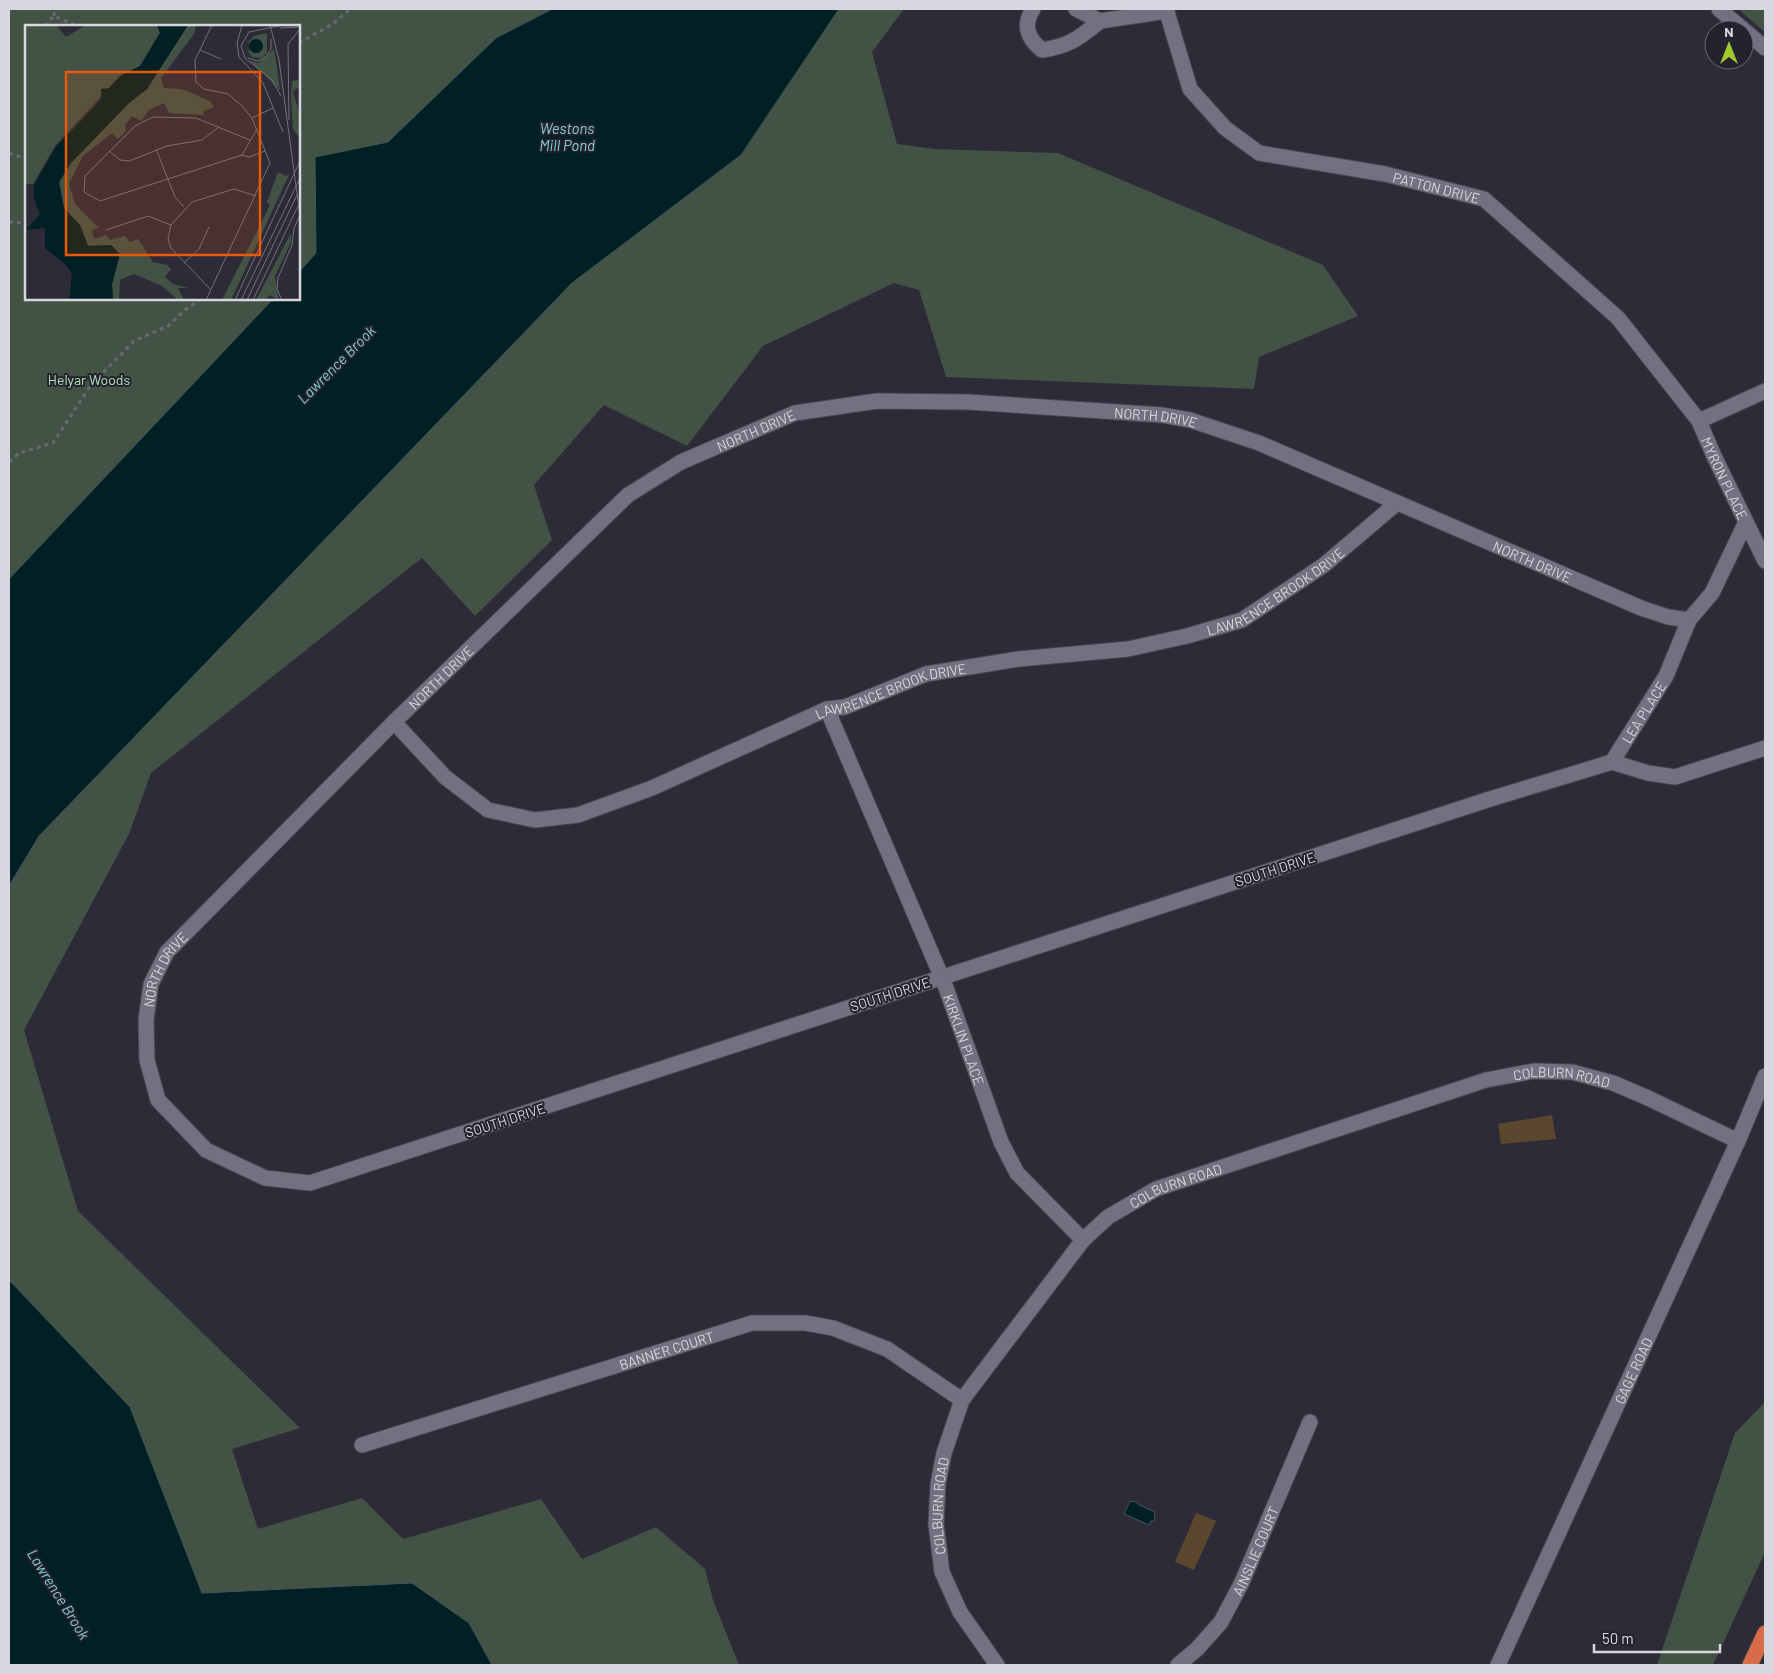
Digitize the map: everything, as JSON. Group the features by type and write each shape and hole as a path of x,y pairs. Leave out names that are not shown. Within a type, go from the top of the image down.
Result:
{"highway":[{"path":"1750,1665 1765,1633"}],"street":[{"path":"1033,9 1028,18 1027,28 1033,43 1042,50 1059,48 1074,42 1100,21 1166,10"},
{"path":"1076,9 1100,21"},
{"path":"1719,9 1765,48"},
{"name":"PATTON DRIVE","path":"1166,10 1190,90 1225,128 1259,153 1386,174 1484,199 1618,318 1699,421"},
{"path":"1699,421 1765,391"},
{"name":"NORTH DRIVE","path":"180,1122 158,1100 147,1060 146,1020 151,984 167,952 394,722 628,495 681,462 795,413 878,401 968,402 1162,415 1190,420 1259,443 1641,608 1668,617 1689,620"},
{"name":"MYRON PLACE","path":"1699,421 1765,561"},
{"name":"LAWRENCE BROOK DRIVE","path":"394,722 445,777 488,810 536,820 578,815 652,788 826,709 845,707 926,674 1019,659 1128,649 1187,636 1242,620 1324,565 1398,502"},
{"name":"LEA PLACE","path":"1746,522 1712,593 1689,620 1666,676 1612,762 1648,773 1675,777 1765,748"},
{"name":"KIRKLIN PLACE","path":"826,709 942,977 1001,1142 1017,1173 1083,1240"},
{"name":"SOUTH DRIVE","path":"180,1122 206,1150 264,1178 310,1183 1478,803 1612,762"},
{"name":"COLBURN ROAD","path":"997,1665 960,1612 942,1572 936,1524 938,1484 944,1453 962,1400 1083,1240 1108,1216 1156,1189 1486,1080 1534,1071 1572,1072 1613,1083 1738,1141"},
{"name":"GAGE ROAD","path":"1498,1665 1738,1141 1765,1076"},
{"name":"BANNER COURT","path":"362,1445 752,1323 805,1323 832,1328 887,1349 962,1400"},
{"name":"AINSLIE COURT","path":"1178,1665 1197,1649 1221,1622 1242,1582 1310,1422"}],"path":[{"path":"46,25 54,16 55,9"},
{"path":"300,43 334,23 350,9"},
{"path":"54,16 76,25"},
{"path":"9,153 25,159"},
{"path":"9,222 25,223"},
{"path":"9,462 19,453 53,443 91,385 134,340 168,326 186,309 200,300"}],"green space":[{"name":"Helyar Woods","path":"9,9 552,9 496,38 388,142 315,157 316,253 300,271 300,25 25,25 25,300 272,300 9,579"},
{"path":"839,9 904,9 872,52 897,144 935,149 1058,153 1323,265 1358,316 1259,357 1254,389 946,377 919,290 894,283 763,346 687,446 604,405 534,485 552,540 475,616 422,558 151,773 129,834 24,1030 78,1211 300,1428 232,1449 258,1529 362,1498 403,1539 541,1499 582,1559 656,1527 705,1569 713,1600 739,1665 492,1665 469,1623 412,1583 202,1593 130,1407 9,1280 9,886 39,836 572,283 741,155"},
{"path":"1738,9 1765,9 1765,32 1754,23 1754,20 1751,20"},
{"path":"1765,1402 1765,1552 1713,1665 1657,1665 1735,1433"}],"water":[{"name":"Westons Mill Pond","path":"552,9 839,9 741,155 572,283 39,836 9,886 9,579 272,300 300,300 300,271 316,253 315,157 388,142 496,38"},
{"name":"Lawrence Brook","path":"9,1280 130,1407 202,1593 412,1583 469,1623 492,1665 9,1665"},
{"path":"1130,1501 1137,1502 1139,1505 1155,1512 1154,1521 1151,1521 1149,1525 1124,1514"}],"building":[{"path":"1552,1115 1556,1139 1501,1144 1498,1124"},
{"path":"1196,1513 1216,1521 1194,1570 1175,1562"}]}
